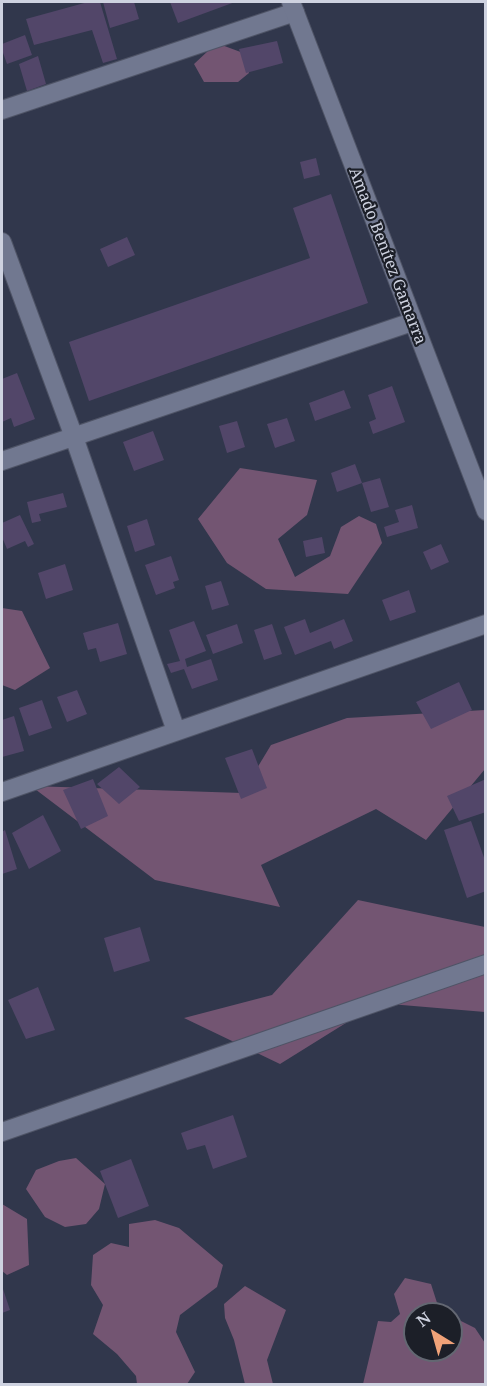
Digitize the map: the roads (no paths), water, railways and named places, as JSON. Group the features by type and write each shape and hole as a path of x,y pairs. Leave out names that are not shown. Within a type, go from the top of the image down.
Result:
{"street":[{"path":"2,110 293,7"},
{"name":"Amado Benítez Gamarra","path":"293,7 486,511"},
{"path":"2,242 75,437 176,731"},
{"path":"2,461 412,322"},
{"path":"2,792 486,624"},
{"path":"2,1132 486,964"}]}
